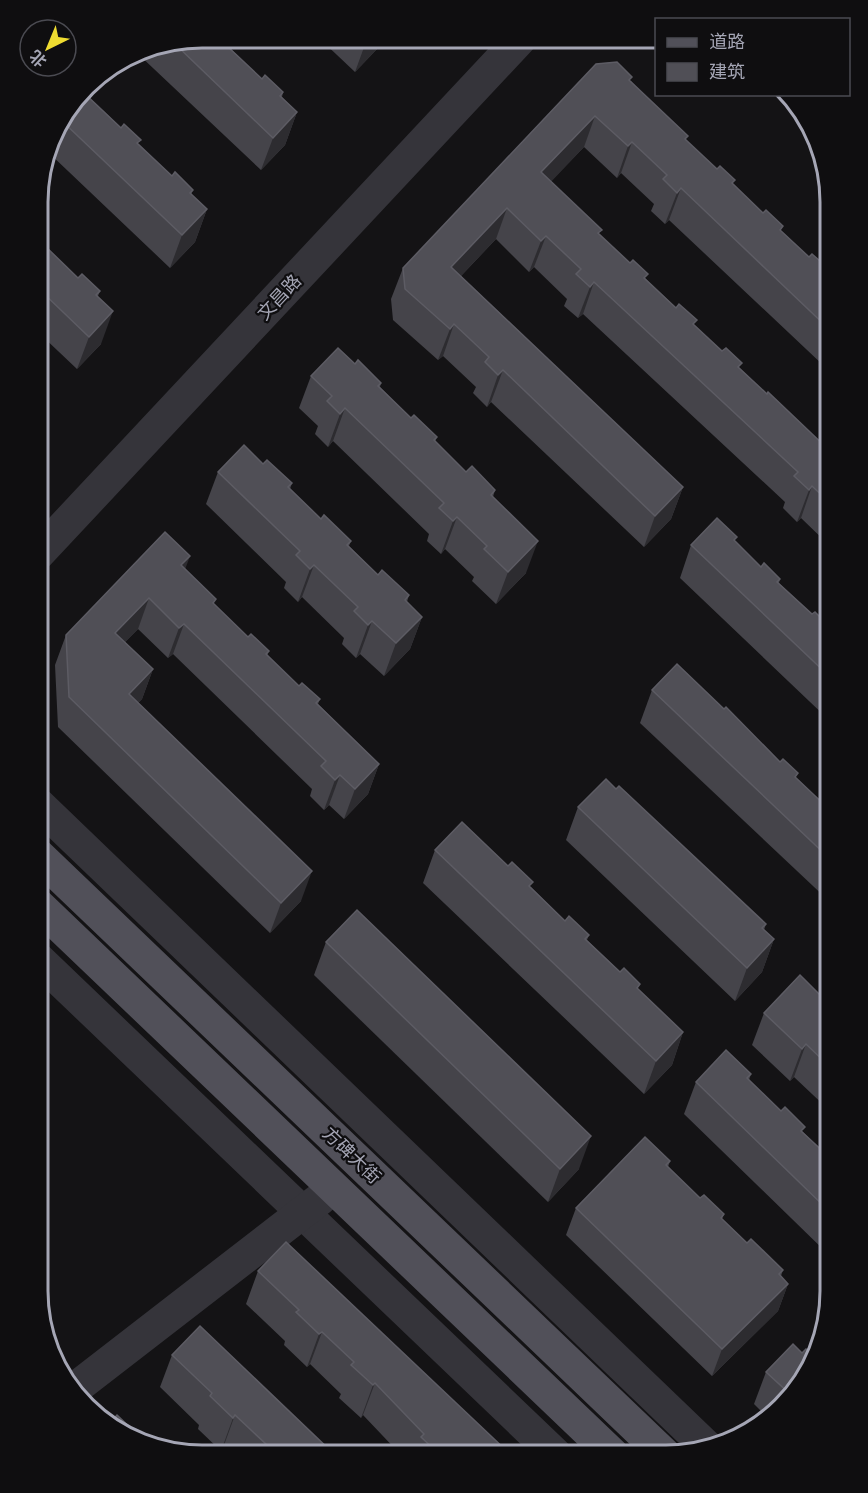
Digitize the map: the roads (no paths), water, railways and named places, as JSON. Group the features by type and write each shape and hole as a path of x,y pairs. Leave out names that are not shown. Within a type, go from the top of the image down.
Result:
{"main road":[{"name":"方碑大街","path":"48,865 655,1445"},
{"name":"方碑大街","path":"48,915 603,1445"}],"street":[{"name":"文昌路","path":"48,543 512,48"},
{"path":"48,814 701,1441"},
{"path":"48,969 546,1445"},
{"path":"80,1385 334,1189"}]}
